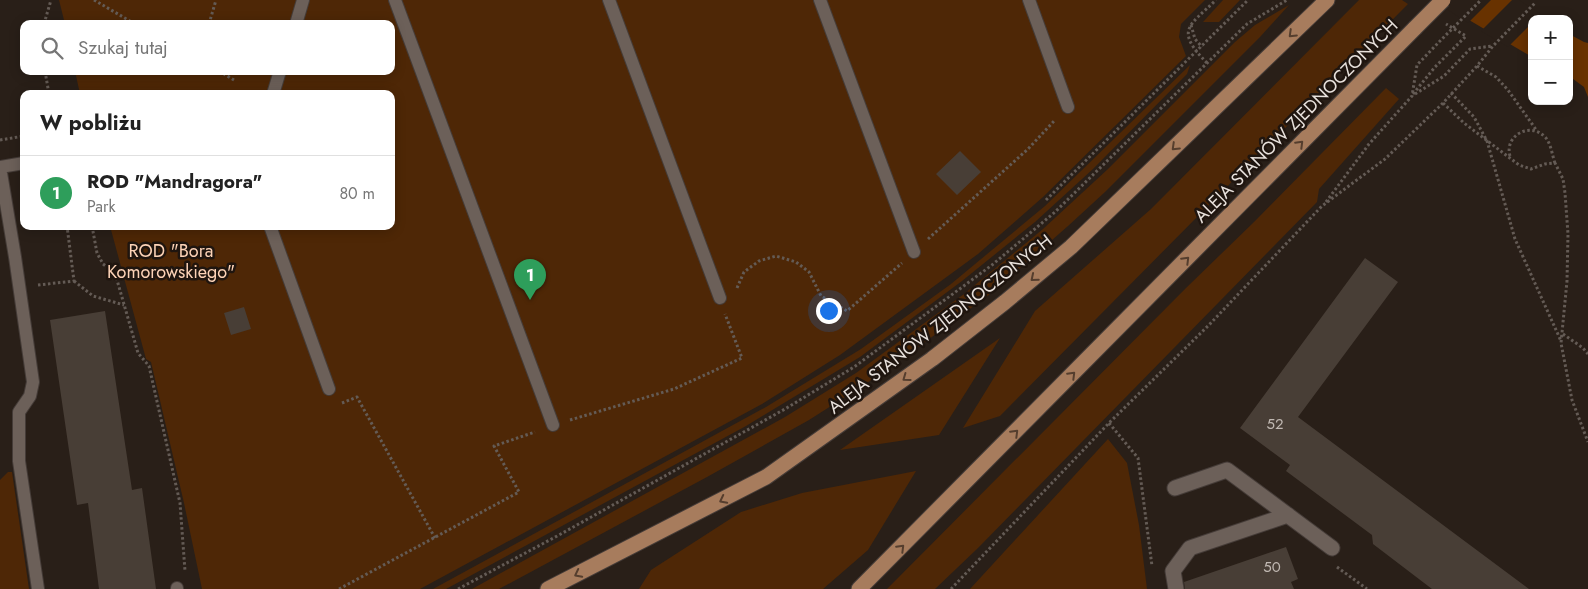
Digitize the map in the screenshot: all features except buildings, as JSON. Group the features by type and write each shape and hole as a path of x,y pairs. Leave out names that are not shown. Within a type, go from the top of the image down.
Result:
{"main road":[{"name":"ALEJA STANÓW ZJEDNOCZONYCH","path":"548,589 766,477 932,359 1071,247 1327,0"},
{"name":"ALEJA STANÓW ZJEDNOCZONYCH","path":"860,589 1443,0"}],"street":[{"path":"1175,488 1227,470 1332,548"},
{"path":"1176,589 1173,571 1190,548 1288,516"}],"lane":[{"path":"297,20 304,0"},
{"path":"395,0 553,425"},
{"path":"609,0 720,298"},
{"path":"820,0 914,252"},
{"path":"1029,0 1068,107"},
{"path":"274,90 279,75"},
{"path":"20,164 0,167 20,287 33,382 30,396 19,412 19,461 38,589"},
{"path":"271,230 329,389"}],"path":[{"path":"45,20 51,0"},
{"path":"94,0 128,20"},
{"path":"209,20 216,0"},
{"path":"1207,63 1191,46 1188,39 1188,31 1191,24 1216,0"},
{"path":"1046,200 1248,0"},
{"path":"458,589 568,531 785,410 854,367 992,265 1055,212 1247,24 1287,0"},
{"path":"1412,96 1417,65 1481,0"},
{"path":"1322,206 1385,159 1442,104 1493,46 1535,3"},
{"path":"1191,24 1195,39 1202,46"},
{"path":"951,589 1109,423 1208,326 1322,206 1369,144 1435,67 1460,41"},
{"path":"1412,96 1444,76 1470,49 1493,46"},
{"path":"1477,66 1496,77 1508,90 1537,131 1547,140 1563,179 1568,234 1567,281 1562,343 1572,400 1588,442"},
{"path":"46,75 48,90"},
{"path":"226,75 234,80"},
{"path":"1451,93 1474,117 1487,141 1514,239 1562,343"},
{"path":"1442,104 1487,141 1525,168 1531,169 1555,163"},
{"path":"1510,157 1509,146 1514,137 1524,130 1537,131"},
{"path":"0,140 20,137"},
{"path":"68,230 74,281"},
{"path":"93,230 97,253 103,264 115,273 138,353 149,366 180,503 185,573 175,576 177,589"},
{"path":"20,287 74,281 93,296 124,305"},
{"path":"339,589 519,492 494,446 553,425 658,394 742,358 720,298"},
{"path":"1562,333 1583,348 1588,354"},
{"path":"329,389 337,405 357,397 435,538"},
{"path":"1109,423 1138,458 1153,572"},
{"path":"1335,566 1367,589"}],"green space":[{"name":"ROD \"Bora Komorowskiego\"","path":"59,0 1205,0 1181,24 1179,37 1186,56 1043,197 978,254 840,355 762,404 420,589 202,589 151,362 146,359 111,230 395,230 395,90 79,90 76,75 395,75 395,20 64,20"},
{"path":"1223,0 1240,0 1219,22 1203,22"},
{"path":"1359,0 1402,0 1408,4 1000,416 963,428 1035,311 1151,209"},
{"path":"1289,5 1260,37 1105,192 994,291 917,348 809,420 707,477 499,589 472,589 785,417 856,373 964,294 1043,229 1108,169 1235,42 1255,25"},
{"path":"1190,65 1187,74 1093,169 1035,222 962,281 860,357 746,426 446,589 433,589 766,407 861,349 951,284 1045,206"},
{"path":"1386,88 1399,99 1319,189 1317,202 978,548 935,589 887,589 1254,222"},
{"path":"1000,338 939,435 840,450"},
{"path":"1108,439 1127,463 1139,525 1147,589 970,589"},
{"path":"916,471 868,550 823,589 639,589 651,570 741,512 802,493"},
{"path":"8,472 12,472 29,589 0,589 0,480"}],"shaded area":[{"path":"1435,0 1514,0 1538,15 1528,15 1528,55"},
{"path":"1573,36 1588,43 1588,97 1584,87 1573,79"}],"pier":[{"path":"1433,0 1491,0 1468,23"},
{"path":"1512,0 1519,0 1541,14 1528,15 1528,27 1508,47 1481,31"}],"place":[{"name":"ROD \"Mandragora\"","path":"530,300"}]}
